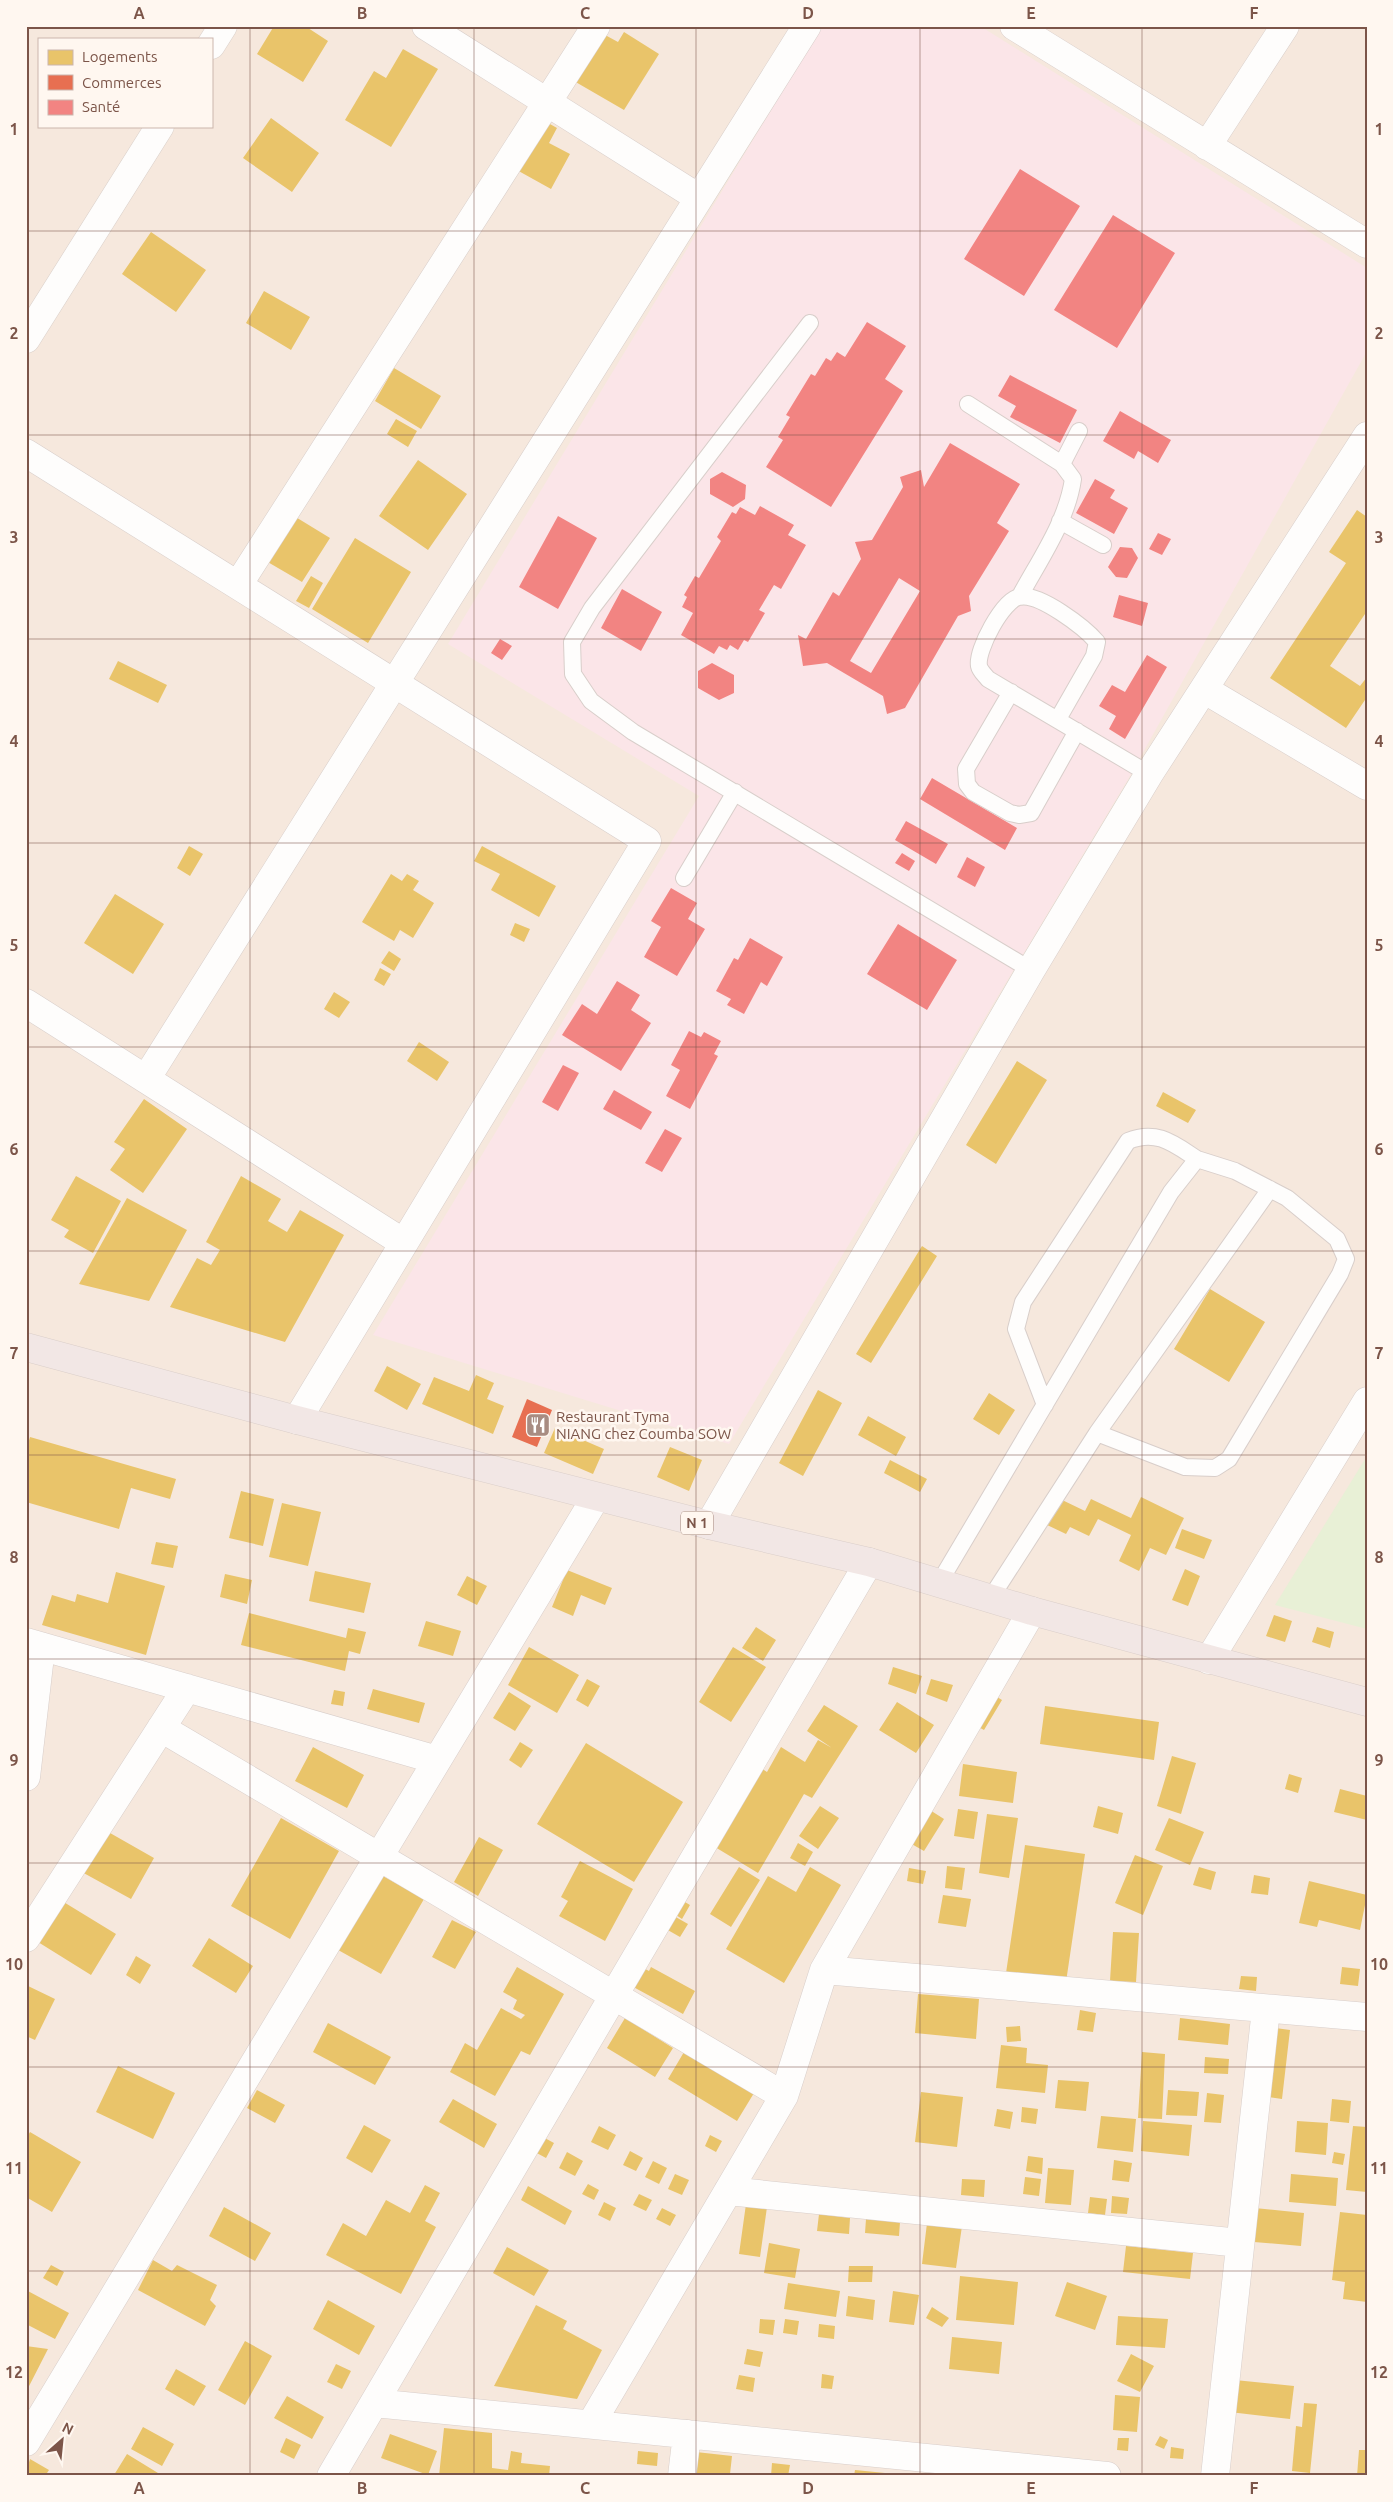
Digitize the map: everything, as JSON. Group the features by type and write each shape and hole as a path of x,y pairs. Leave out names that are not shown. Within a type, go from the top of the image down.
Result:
{"highway":[{"name":"N 1","path":"26,1346 297,1420 708,1526 869,1562 1032,1611 1367,1702"}],"street":[{"path":"212,43 223,26"},
{"path":"426,26 699,198"},
{"path":"238,585 596,26"},
{"path":"146,1079 807,26"},
{"path":"1014,26 1367,244"},
{"path":"1207,146 1285,26"},
{"path":"26,340 159,128"},
{"path":"708,1526 1031,970 1149,774 1366,440"},
{"path":"26,454 648,841 297,1420"},
{"path":"1205,690 1367,786"},
{"path":"26,1003 404,1243"},
{"path":"1209,1660 1367,1401"},
{"path":"26,2442 596,1497"},
{"path":"331,2476 869,1562"},
{"path":"591,2424 784,2096 824,1970 1032,1611"},
{"path":"26,1777 34,1644 437,1760"},
{"path":"26,1938 187,1688"},
{"path":"161,1728 784,2096"},
{"path":"824,1970 1367,2017"},
{"path":"1215,2476 1266,2009"},
{"path":"728,2191 1240,2244"},
{"path":"374,2403 1107,2476"},
{"path":"682,2476 686,2434"}],"lane":[{"path":"810,323 592,608 572,642 573,674 591,701 633,732 1031,970"},
{"path":"968,404 1062,464 1073,479 1071,494 1060,521 1020,596 1007,603 980,652 979,668 988,679 1149,774"},
{"path":"1062,464 1079,431"},
{"path":"1060,521 1103,545"},
{"path":"1020,596 1039,600 1085,628 1097,642 1094,656 1058,719"},
{"path":"1011,692 966,769 967,784 973,792 1010,813 1018,815 1031,813 1077,731"},
{"path":"684,878 735,792"},
{"path":"1045,1405 1016,1329 1023,1302 1128,1141 1142,1135 1166,1139 1197,1159 1235,1172 1287,1198 1337,1239 1346,1259 1340,1274 1229,1458 1215,1468 1185,1467 1097,1433"},
{"path":"939,1583 1171,1192 1197,1159"},
{"path":"990,1599 1097,1433 1270,1189"}],"shaded area":[{"path":"26,26 1367,26 1367,2476 26,2476"},
{"path":"822,26 980,26 1367,268 1367,351 1127,781 729,1444 373,1335 699,796 448,644"}],"green space":[{"path":"1367,1456 1367,1629 1275,1605"}],"building: Logements":[{"path":"274,26 305,26 328,41 303,82 257,54"},
{"path":"594,29 618,42 624,32 659,54 624,110 567,77"},
{"path":"403,49 438,69 391,147 345,120 374,71 386,78"},
{"path":"271,118 319,153 292,192 243,158"},
{"path":"541,119 557,128 549,143 570,154 551,189 515,169"},
{"path":"151,232 206,270 176,312 122,274"},
{"path":"264,291 310,317 291,350 246,323"},
{"path":"394,368 441,396 421,429 375,401"},
{"path":"396,419 417,431 408,447 387,434"},
{"path":"418,460 467,494 428,550 379,516"},
{"path":"1357,510 1367,517 1367,556 1365,559 1367,560 1367,611 1330,666 1360,686 1367,677 1367,697 1346,728 1270,678 1346,563 1329,552"},
{"path":"294,516 330,538 302,582 266,561"},
{"path":"355,538 411,572 368,643 312,609"},
{"path":"311,576 323,583 309,608 296,601"},
{"path":"118,661 167,685 158,703 109,679"},
{"path":"189,846 203,854 190,876 177,868"},
{"path":"482,846 556,886 539,917 491,890 500,874 474,861"},
{"path":"391,874 402,881 407,874 419,881 413,890 434,903 413,938 400,930 394,941 362,922"},
{"path":"115,894 164,924 133,974 84,943"},
{"path":"515,923 530,929 524,942 510,935"},
{"path":"389,951 401,959 394,971 381,963"},
{"path":"380,968 391,974 384,986 374,980"},
{"path":"334,992 350,1002 339,1018 324,1009"},
{"path":"419,1042 449,1062 437,1081 407,1061"},
{"path":"1017,1061 1047,1080 996,1164 966,1145"},
{"path":"1163,1092 1196,1110 1188,1123 1156,1106"},
{"path":"144,1099 187,1129 143,1193 110,1170 125,1149 114,1142"},
{"path":"76,1176 121,1201 93,1253 64,1237 69,1230 51,1220"},
{"path":"241,1176 281,1199 268,1221 287,1232 300,1210 344,1235 285,1342 170,1307 197,1258 211,1265 220,1250 206,1242"},
{"path":"127,1198 187,1230 149,1301 79,1284"},
{"path":"922,1246 937,1256 871,1363 856,1354"},
{"path":"1210,1289 1265,1322 1229,1382 1174,1349"},
{"path":"387,1366 421,1384 407,1410 374,1391"},
{"path":"476,1375 494,1383 487,1399 504,1406 493,1434 422,1404 434,1377 469,1391"},
{"path":"818,1390 842,1403 803,1476 779,1463"},
{"path":"989,1393 1015,1410 999,1435 973,1419"},
{"path":"868,1416 906,1437 896,1456 858,1435"},
{"path":"555,1428 604,1449 593,1474 544,1453"},
{"path":"30,1437 176,1479 170,1499 131,1488 119,1529 26,1502 26,1451"},
{"path":"670,1447 702,1460 689,1491 657,1477"},
{"path":"890,1460 927,1479 920,1492 884,1473"},
{"path":"241,1491 274,1499 263,1546 229,1538"},
{"path":"1141,1497 1184,1518 1166,1555 1150,1548 1139,1571 1119,1561 1131,1535 1098,1519 1089,1536 1070,1527 1066,1534 1045,1524 1058,1498 1085,1511 1091,1499 1131,1518"},
{"path":"282,1503 321,1512 308,1566 269,1557"},
{"path":"1182,1529 1212,1540 1204,1559 1175,1548"},
{"path":"156,1542 178,1546 173,1568 151,1564"},
{"path":"1185,1569 1200,1576 1188,1606 1172,1600"},
{"path":"567,1570 612,1588 605,1605 581,1595 573,1616 552,1607"},
{"path":"315,1571 371,1583 364,1613 309,1601"},
{"path":"116,1572 165,1586 146,1655 42,1625 52,1595 75,1602 77,1594 108,1603"},
{"path":"225,1574 252,1580 247,1604 220,1597"},
{"path":"467,1576 487,1586 477,1605 457,1595"},
{"path":"249,1613 346,1638 348,1628 366,1632 360,1654 349,1651 345,1671 241,1645"},
{"path":"1274,1615 1292,1621 1285,1642 1266,1636"},
{"path":"426,1621 461,1631 453,1656 418,1646"},
{"path":"756,1627 776,1640 763,1661 742,1648"},
{"path":"1317,1627 1334,1632 1330,1648 1312,1642"},
{"path":"529,1647 579,1675 557,1713 508,1685"},
{"path":"733,1647 766,1667 731,1722 699,1702"},
{"path":"893,1667 922,1676 916,1694 888,1684"},
{"path":"587,1679 600,1686 588,1707 576,1700"},
{"path":"931,1679 953,1685 947,1702 926,1694"},
{"path":"373,1689 425,1703 419,1723 367,1709"},
{"path":"334,1690 345,1692 343,1706 331,1704"},
{"path":"509,1692 531,1706 515,1731 493,1718"},
{"path":"989,1692 1002,1700 984,1730 971,1723"},
{"path":"897,1702 934,1725 916,1753 879,1730"},
{"path":"824,1705 858,1726 812,1798 804,1794 758,1873 710,1844 756,1765 767,1772 781,1747 805,1762 818,1740 832,1748 807,1731"},
{"path":"1045,1706 1159,1722 1154,1760 1040,1744"},
{"path":"520,1742 533,1750 521,1768 509,1760"},
{"path":"586,1743 683,1802 634,1882 537,1824"},
{"path":"313,1747 364,1775 347,1808 295,1781"},
{"path":"1172,1756 1196,1763 1181,1814 1157,1806"},
{"path":"963,1764 1017,1772 1013,1803 959,1796"},
{"path":"1289,1774 1302,1778 1298,1793 1285,1789"},
{"path":"1340,1789 1367,1796 1367,1820 1334,1812"},
{"path":"922,1805 944,1819 924,1851 901,1838"},
{"path":"820,1806 839,1818 818,1849 799,1836"},
{"path":"1098,1806 1123,1813 1118,1834 1093,1827"},
{"path":"958,1809 978,1812 974,1839 954,1836"},
{"path":"987,1814 1018,1818 1009,1878 979,1873"},
{"path":"281,1818 339,1851 290,1939 231,1906"},
{"path":"1169,1818 1204,1832 1190,1865 1155,1850"},
{"path":"103,1829 154,1858 131,1899 80,1871"},
{"path":"479,1837 503,1850 478,1896 454,1882"},
{"path":"798,1843 813,1852 805,1866 790,1858"},
{"path":"1025,1845 1085,1854 1066,1982 1006,1973"},
{"path":"1135,1855 1163,1866 1143,1915 1115,1903"},
{"path":"580,1861 633,1889 605,1941 559,1916 568,1901 561,1897"},
{"path":"947,1866 965,1868 962,1890 945,1888"},
{"path":"739,1867 760,1880 731,1927 710,1914"},
{"path":"810,1867 841,1885 784,1983 726,1949 768,1876 796,1892"},
{"path":"1199,1867 1216,1872 1211,1890 1193,1885"},
{"path":"909,1868 926,1871 923,1884 907,1881"},
{"path":"374,1871 424,1899 381,1974 331,1946"},
{"path":"1254,1875 1270,1878 1268,1895 1251,1893"},
{"path":"1309,1881 1367,1895 1360,1930 1319,1920 1317,1927 1299,1923"},
{"path":"943,1895 971,1899 966,1927 938,1923"},
{"path":"678,1898 690,1905 682,1919 670,1911"},
{"path":"62,1901 116,1934 91,1975 38,1942"},
{"path":"674,1916 688,1924 680,1937 666,1929"},
{"path":"452,1920 476,1932 455,1969 432,1957"},
{"path":"1113,1932 1139,1933 1136,1982 1110,1981"},
{"path":"209,1938 253,1966 236,1993 192,1966"},
{"path":"136,1956 151,1965 140,1984 126,1975"},
{"path":"636,1964 649,1971 651,1967 695,1991 683,2014 626,1983"},
{"path":"517,1967 564,1994 530,2055 521,2051 495,2096 450,2072 465,2043 477,2050 501,2008 521,2019 525,2015 513,2009 517,2000 503,1992"},
{"path":"1342,1967 1360,1969 1358,1986 1340,1984"},
{"path":"1241,1976 1257,1977 1256,1991 1239,1989"},
{"path":"26,1985 55,1999 35,2040 26,2036"},
{"path":"918,1994 979,1999 976,2039 915,2033"},
{"path":"1080,2010 1096,2013 1093,2032 1077,2030"},
{"path":"625,2018 673,2048 655,2077 607,2048"},
{"path":"1180,2018 1230,2024 1228,2045 1178,2040"},
{"path":"328,2023 391,2057 375,2085 313,2052"},
{"path":"1020,2026 1021,2041 1007,2042 1006,2027"},
{"path":"1262,2026 1290,2030 1282,2099 1253,2095"},
{"path":"1001,2045 1027,2048 1026,2063 1048,2065 1045,2093 996,2088"},
{"path":"684,2052 754,2093 737,2121 668,2079"},
{"path":"1142,2052 1165,2054 1162,2119 1138,2118"},
{"path":"1205,2057 1229,2059 1228,2074 1204,2073"},
{"path":"118,2066 175,2093 153,2139 96,2112"},
{"path":"1058,2080 1089,2082 1086,2111 1055,2108"},
{"path":"257,2090 285,2105 275,2123 247,2108"},
{"path":"1168,2090 1199,2092 1197,2116 1166,2115"},
{"path":"921,2092 963,2097 957,2147 915,2142"},
{"path":"1207,2093 1224,2095 1221,2123 1204,2122"},
{"path":"453,2099 497,2124 484,2148 439,2122"},
{"path":"1332,2099 1351,2101 1349,2123 1330,2121"},
{"path":"1022,2107 1038,2109 1036,2124 1021,2122"},
{"path":"997,2109 1013,2112 1010,2129 994,2126"},
{"path":"1101,2116 1136,2119 1133,2152 1097,2148"},
{"path":"1143,2121 1192,2125 1189,2156 1141,2151"},
{"path":"1297,2121 1328,2123 1326,2155 1295,2152"},
{"path":"364,2125 391,2140 372,2173 346,2158"},
{"path":"599,2126 616,2135 608,2150 591,2142"},
{"path":"1353,2126 1367,2127 1367,2192 1346,2190"},
{"path":"30,2132 81,2162 52,2212 26,2197 26,2139"},
{"path":"710,2135 722,2141 716,2152 705,2146"},
{"path":"541,2136 554,2143 546,2158 533,2151"},
{"path":"630,2151 643,2158 636,2171 623,2165"},
{"path":"567,2152 583,2161 575,2176 559,2168"},
{"path":"1334,2152 1345,2154 1343,2165 1332,2163"},
{"path":"1028,2156 1043,2158 1042,2174 1026,2171"},
{"path":"1114,2160 1132,2163 1129,2182 1112,2180"},
{"path":"653,2161 667,2168 659,2184 645,2177"},
{"path":"1048,2168 1074,2170 1071,2205 1045,2203"},
{"path":"675,2174 689,2180 682,2195 668,2189"},
{"path":"1291,2174 1338,2178 1336,2206 1289,2202"},
{"path":"1025,2177 1041,2179 1039,2196 1023,2194"},
{"path":"962,2179 985,2180 984,2197 961,2195"},
{"path":"588,2184 599,2190 594,2200 582,2194"},
{"path":"425,2185 440,2193 425,2221 436,2227 401,2294 326,2255 343,2223 366,2236 386,2200 410,2213"},
{"path":"528,2186 572,2211 565,2225 521,2200"},
{"path":"639,2194 652,2200 646,2211 633,2205"},
{"path":"1112,2196 1129,2198 1127,2214 1111,2213"},
{"path":"1090,2197 1107,2199 1105,2215 1088,2213"},
{"path":"604,2202 616,2208 610,2221 598,2215"},
{"path":"746,2204 767,2207 760,2257 739,2254"},
{"path":"224,2207 271,2233 255,2261 209,2236"},
{"path":"1245,2207 1304,2213 1301,2246 1242,2241"},
{"path":"662,2208 676,2215 670,2226 656,2219"},
{"path":"1340,2212 1367,2215 1367,2302 1343,2299 1345,2282 1332,2280"},
{"path":"819,2214 850,2218 849,2234 817,2231"},
{"path":"928,2215 963,2219 956,2268 922,2264"},
{"path":"866,2219 900,2222 899,2236 865,2233"},
{"path":"769,2243 800,2249 795,2278 764,2273"},
{"path":"1126,2246 1193,2253 1190,2279 1123,2272"},
{"path":"507,2247 549,2270 534,2296 493,2273"},
{"path":"153,2260 172,2271 177,2265 217,2285 210,2300 216,2306 205,2326 138,2290"},
{"path":"51,2265 64,2272 57,2286 43,2278"},
{"path":"849,2266 873,2266 872,2282 848,2282"},
{"path":"960,2276 1018,2282 1014,2325 956,2320"},
{"path":"1067,2282 1107,2296 1095,2330 1055,2316"},
{"path":"788,2283 840,2291 836,2317 784,2309"},
{"path":"26,2290 69,2313 55,2339 26,2324"},
{"path":"893,2291 919,2295 914,2325 889,2322"},
{"path":"848,2296 875,2300 873,2320 846,2316"},
{"path":"328,2300 375,2326 359,2355 313,2329"},
{"path":"536,2305 567,2321 563,2329 602,2350 577,2399 494,2386"},
{"path":"932,2307 949,2318 942,2327 926,2318"},
{"path":"1118,2316 1168,2319 1165,2348 1116,2345"},
{"path":"760,2319 775,2320 773,2335 759,2333"},
{"path":"785,2319 799,2321 797,2335 783,2333"},
{"path":"819,2324 835,2326 834,2339 818,2337"},
{"path":"952,2337 1002,2342 999,2374 949,2369"},
{"path":"245,2341 272,2356 245,2405 218,2390"},
{"path":"26,2346 48,2349 26,2392"},
{"path":"747,2349 763,2352 760,2367 744,2364"},
{"path":"1131,2354 1154,2366 1140,2392 1117,2381"},
{"path":"336,2364 351,2371 342,2389 327,2382"},
{"path":"176,2369 206,2386 194,2406 165,2389"},
{"path":"822,2374 834,2376 832,2389 821,2388"},
{"path":"739,2375 755,2378 753,2392 736,2389"},
{"path":"1225,2379 1294,2386 1290,2419 1221,2411"},
{"path":"1115,2395 1140,2397 1137,2432 1113,2430"},
{"path":"287,2396 324,2417 312,2439 274,2418"},
{"path":"1304,2403 1317,2404 1310,2473 1292,2471 1296,2426 1302,2427"},
{"path":"143,2427 174,2444 162,2466 131,2449"},
{"path":"444,2428 492,2433 492,2468 508,2470 511,2451 522,2453 521,2463 550,2466 549,2476 439,2476"},
{"path":"390,2434 437,2451 428,2475 381,2458"},
{"path":"1160,2436 1168,2440 1164,2449 1155,2445"},
{"path":"286,2438 301,2445 294,2459 280,2452"},
{"path":"1118,2438 1129,2438 1128,2451 1117,2450"},
{"path":"1171,2447 1184,2449 1183,2459 1170,2458"},
{"path":"1359,2450 1367,2450 1367,2476 1357,2476"},
{"path":"638,2451 658,2453 657,2466 637,2464"},
{"path":"687,2451 732,2456 730,2474 684,2476"},
{"path":"127,2454 158,2473 156,2476 114,2475"},
{"path":"30,2459 49,2470 45,2476 33,2476 26,2472"},
{"path":"772,2463 790,2465 788,2476 771,2476"},
{"path":"855,2470 895,2474 894,2476 854,2476"}],"building: Commerces":[{"path":"527,1399 552,1410 537,1447 512,1437"}],"building: Santé":[{"path":"1020,169 1080,206 1024,296 964,259"},
{"path":"1113,215 1175,253 1117,348 1054,310"},
{"path":"867,322 906,346 885,379 903,391 831,507 766,467 783,440 778,437 790,417 786,415 811,374 815,376 826,358 831,361 837,352 845,357"},
{"path":"1010,375 1077,410 1060,443 1010,417 1016,406 998,396"},
{"path":"1120,411 1171,440 1158,463 1138,451 1134,459 1103,441"},
{"path":"950,443 1020,484 997,523 1009,531 969,596 971,611 958,616 905,708 887,714 883,696 827,663 803,666 798,635 806,639 833,592 839,596 861,559 855,542 872,540 903,487 900,477 921,470 924,487","holes":["899,578 920,591 871,673 850,661"]},
{"path":"722,472 746,485 745,499 733,507 710,494 710,479"},
{"path":"1095,479 1115,490 1110,498 1128,508 1114,534 1076,513"},
{"path":"760,506 794,525 788,535 806,545 781,589 774,585 759,610 765,613 748,642 744,640 738,650 730,645 727,650 719,646 714,654 681,635 693,613 682,607 687,597 684,595 695,576 699,578 721,541 717,537 732,512 736,514 740,507 755,515"},
{"path":"558,516 597,538 558,609 519,587"},
{"path":"1158,533 1171,539 1162,555 1149,549"},
{"path":"1120,547 1132,548 1138,558 1127,578 1116,577 1108,567"},
{"path":"622,589 662,612 641,651 601,628"},
{"path":"1119,595 1148,603 1142,626 1113,617"},
{"path":"500,639 512,646 502,660 491,653"},
{"path":"1147,655 1167,667 1125,739 1109,729 1116,716 1099,706 1112,685 1125,692"},
{"path":"712,663 734,675 734,693 719,700 698,688 698,671"},
{"path":"932,778 1017,828 1005,850 920,799"},
{"path":"906,821 948,844 936,864 895,840"},
{"path":"902,853 915,861 909,871 895,863"},
{"path":"967,857 985,867 975,887 957,877"},
{"path":"671,888 697,903 688,919 705,929 677,976 644,957 661,927 651,921"},
{"path":"898,924 957,960 927,1010 867,974"},
{"path":"750,938 783,957 767,986 761,982 744,1014 727,1005 731,999 716,991 734,958 738,960"},
{"path":"617,981 640,995 631,1010 651,1023 621,1071 562,1035 582,1004 597,1014"},
{"path":"689,1031 701,1037 704,1032 721,1041 714,1054 718,1056 690,1109 666,1096 680,1070 671,1065"},
{"path":"563,1065 579,1073 558,1111 542,1102"},
{"path":"614,1090 652,1112 641,1130 603,1109"},
{"path":"665,1129 682,1138 662,1172 645,1163"}],"place":[{"name":"Restaurant Tyma NIANG chez Coumba SOW","path":"538,1425"}]}
